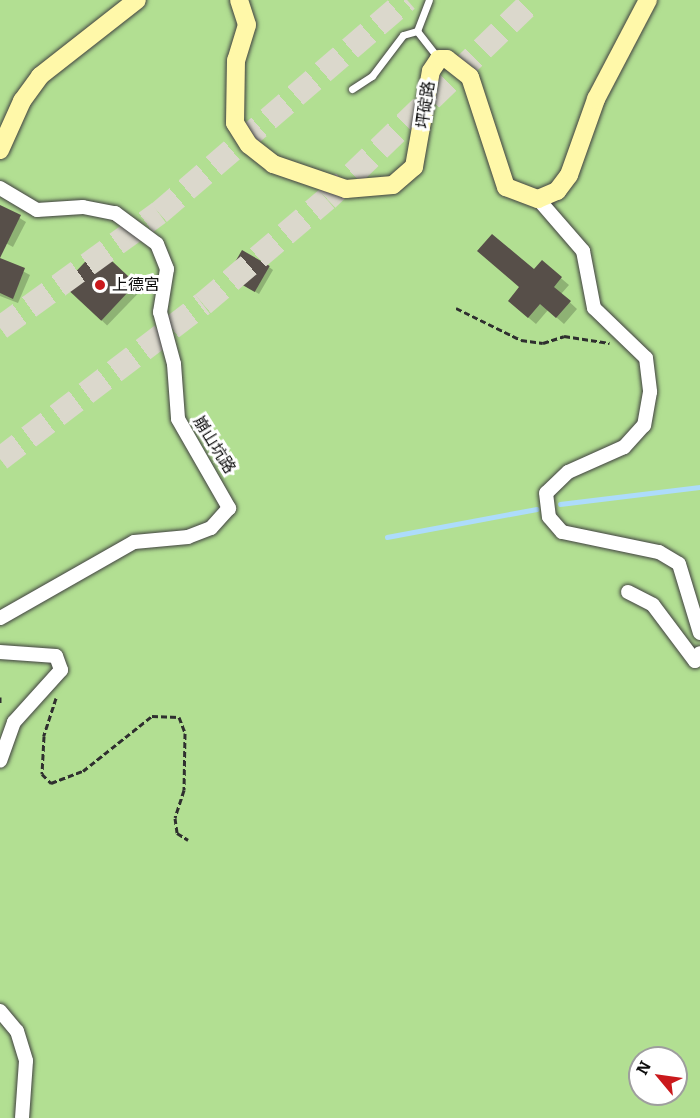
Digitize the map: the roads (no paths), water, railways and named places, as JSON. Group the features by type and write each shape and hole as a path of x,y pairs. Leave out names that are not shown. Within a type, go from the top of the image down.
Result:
{"main road":[{"path":"0,150 22,101 40,76 138,0"},
{"name":"坪碇路","path":"239,0 247,25 236,60 235,123 249,145 273,164 311,179 358,190 393,185 414,167 431,71 439,59 457,64 470,76 506,187 538,199"},
{"path":"538,199 557,191 569,175 596,99 648,0"}],"street":[{"path":"638,19 639,0"},
{"name":"崩山坑路","path":"0,188 37,210 83,207 115,213 157,244 167,269 160,312 174,364 178,419 229,508 211,528 188,537 134,542 0,618"},
{"path":"538,199 583,251 594,308 638,346 646,358 650,392 644,425 624,447 568,472 546,493 549,517 562,532 659,552 679,564 700,633"},
{"path":"628,592 653,605 695,661 700,653"},
{"path":"0,652 56,656 61,670 14,722 0,761"},
{"path":"0,1011 17,1031 26,1061 22,1118"}],"lane":[{"path":"417,31 429,0"},
{"path":"417,31 439,59"},
{"path":"352,89 372,76 403,35 417,31"}],"waterway":[{"path":"560,504 700,487"},
{"path":"387,537 536,509"}],"tunnel":[{"path":"0,328 159,213 407,0"},
{"path":"0,459 203,304 327,199 533,0"}],"place":[{"name":"上德宮","path":"100,285"}]}
